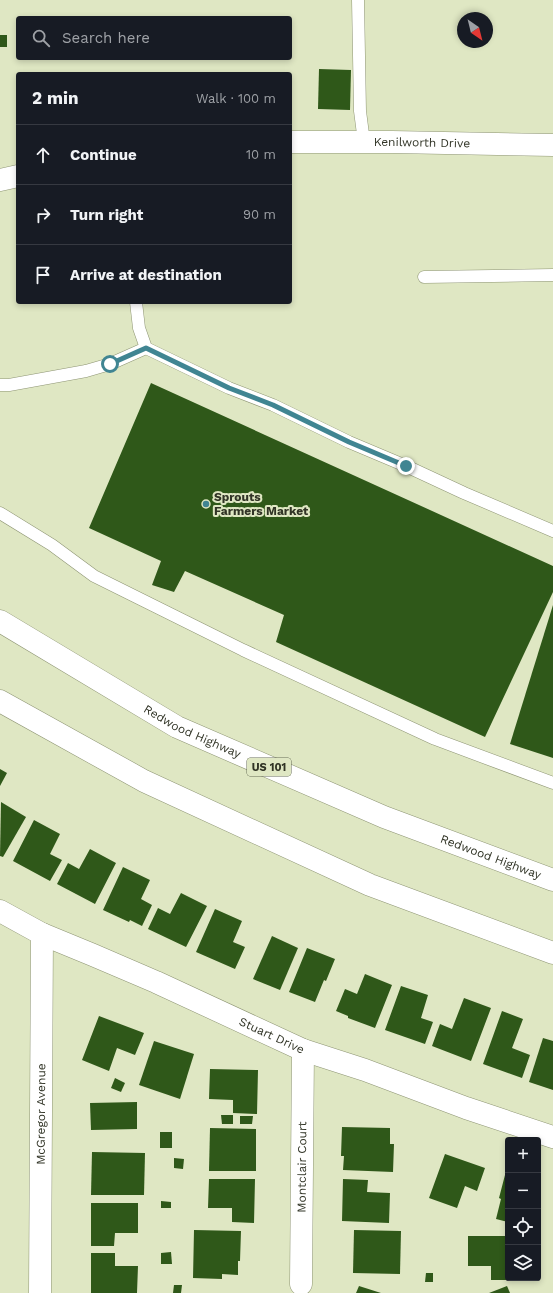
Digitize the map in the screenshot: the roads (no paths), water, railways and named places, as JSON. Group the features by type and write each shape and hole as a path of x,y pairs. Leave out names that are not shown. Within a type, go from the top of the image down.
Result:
{"main road":[{"name":"Kenilworth Drive","path":"292,142 553,145"},
{"path":"0,180 16,176"},
{"name":"Redwood Highway","path":"0,621 177,726 384,818 553,880"},
{"path":"0,701 144,781 370,885 553,953"},
{"name":"Stuart Drive","path":"0,911 42,934 93,954 303,1050 365,1070 466,1108 553,1137"},
{"name":"McGregor Avenue","path":"40,1293 42,934"},
{"name":"Montclair Court","path":"301,1284 303,1050"}],"lane":[{"path":"358,0 360,111 364,142"},
{"path":"424,277 553,275"},
{"path":"136,304 139,328 146,348 229,388 273,405 349,442 553,531"},
{"path":"0,385 9,385 86,371 110,364 146,348"},
{"path":"0,513 52,545 94,576 243,650 435,739 553,783"}],"place":[{"name":"Sprouts Farmers Market","path":"206,504"}]}
